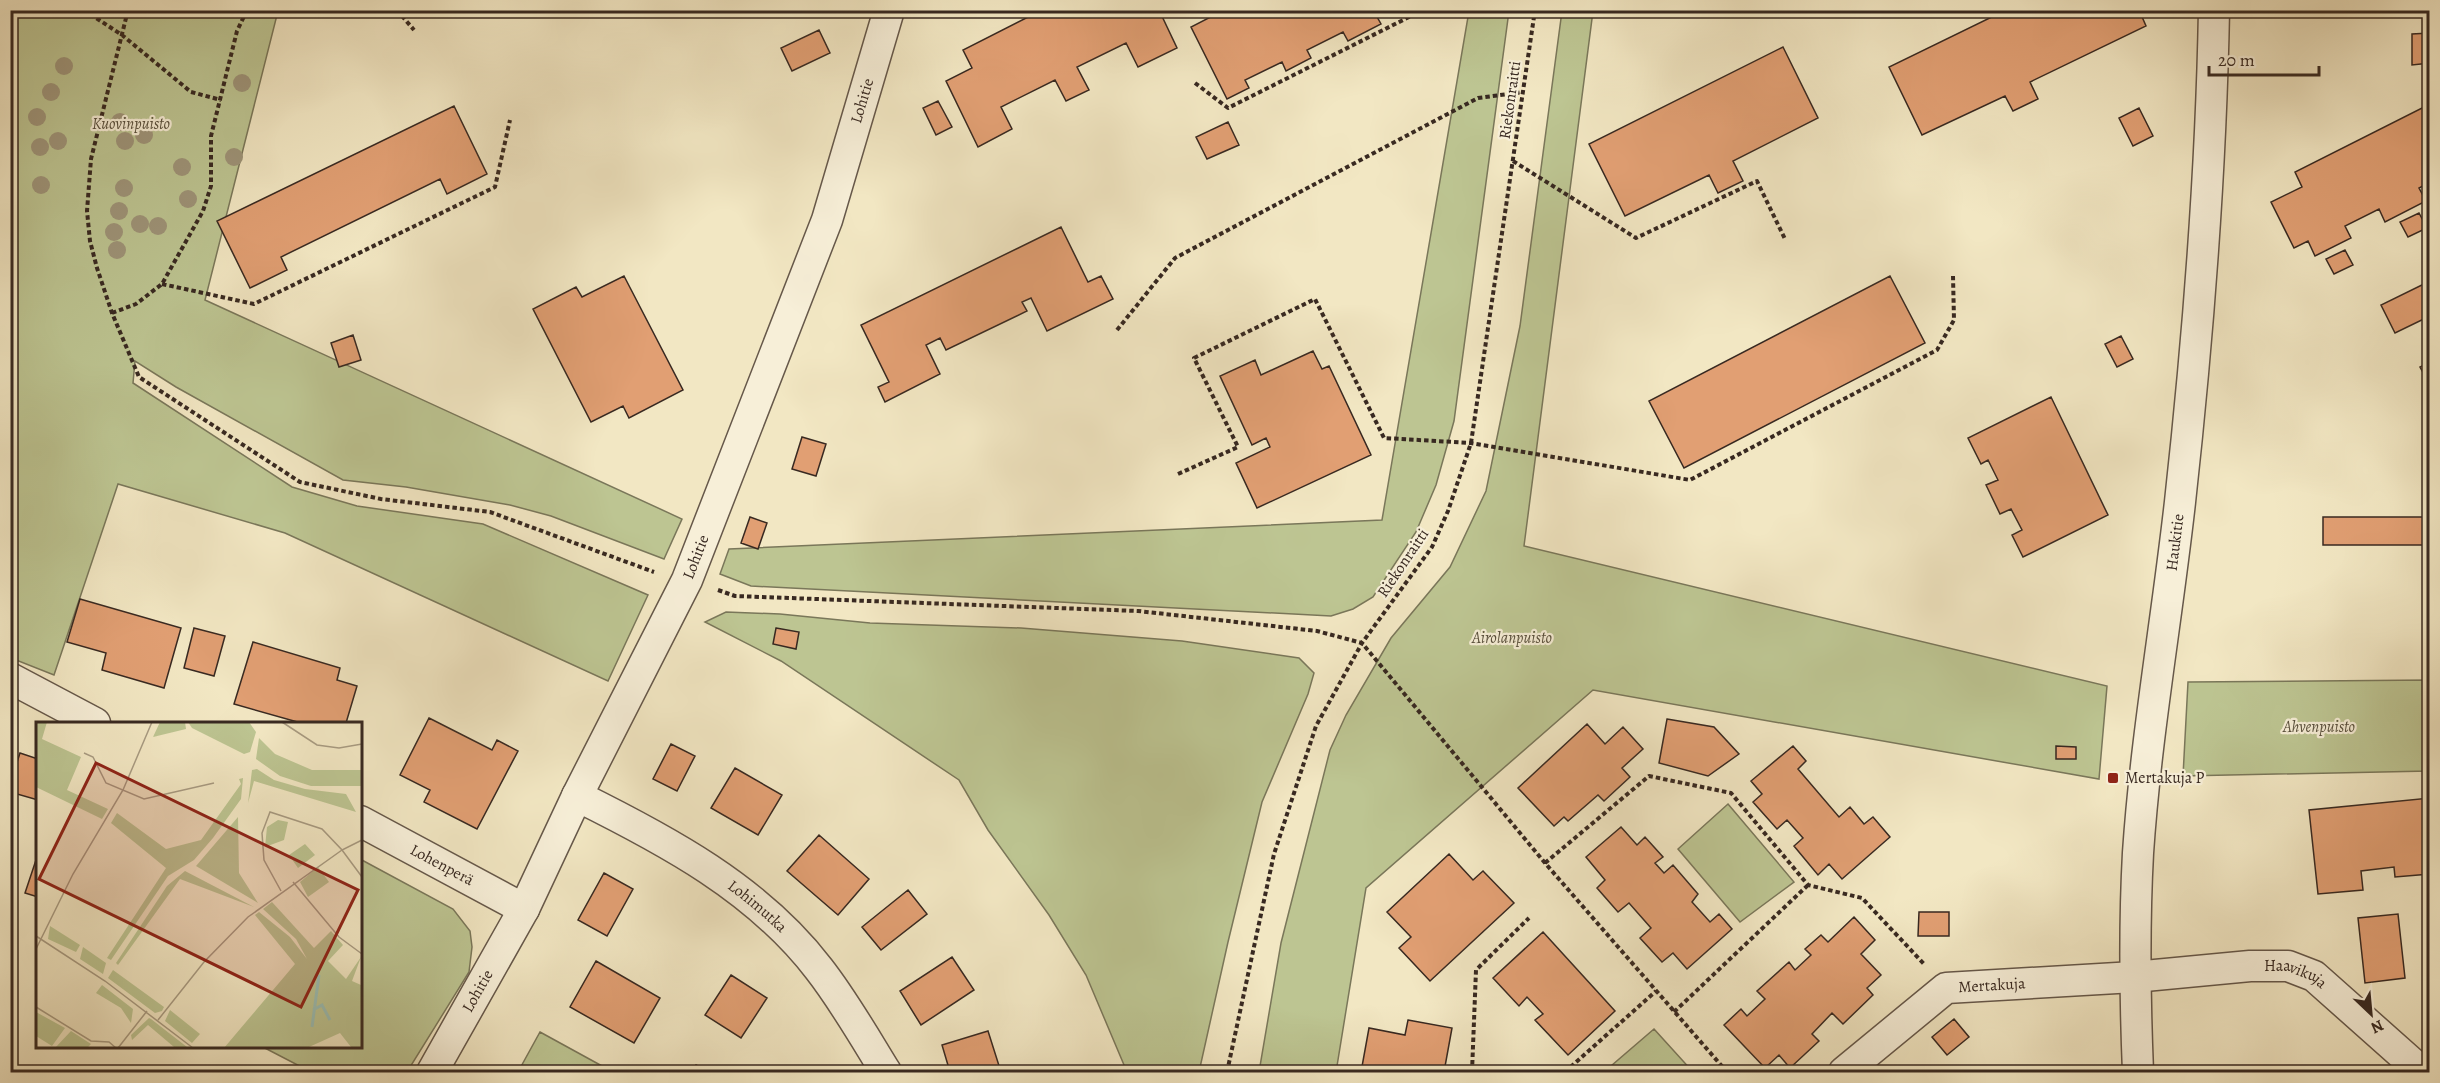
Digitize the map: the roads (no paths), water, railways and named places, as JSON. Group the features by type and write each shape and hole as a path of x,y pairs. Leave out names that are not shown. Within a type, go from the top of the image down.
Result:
{"street":[{"name":"Lohitie","path":"432,1072 524,909 577,796 687,580 827,220 889,10"},
{"name":"Haukitie","path":"2138,1072 2134,977 2138,853 2180,501 2209,160 2214,10"},
{"path":"10,678 93,722"},
{"name":"Lohimutka","path":"577,796 638,826 703,865 745,895 785,931 819,969 886,1072"},
{"name":"Lohenperä","path":"362,822 524,909"},
{"name":"Haavikuja","path":"2134,977 2250,966 2288,966 2314,976 2422,1072"},
{"name":"Mertakuja","path":"1844,1072 1946,988 2134,977"}],"place":[{"name":"Mertakuja P","path":"2113,778"}],"park label":[{"name":"Kuovinpuisto","path":"131,124"},
{"name":"Airolanpuisto","path":"1512,638"},
{"name":"Ahvenpuisto","path":"2319,727"}]}
